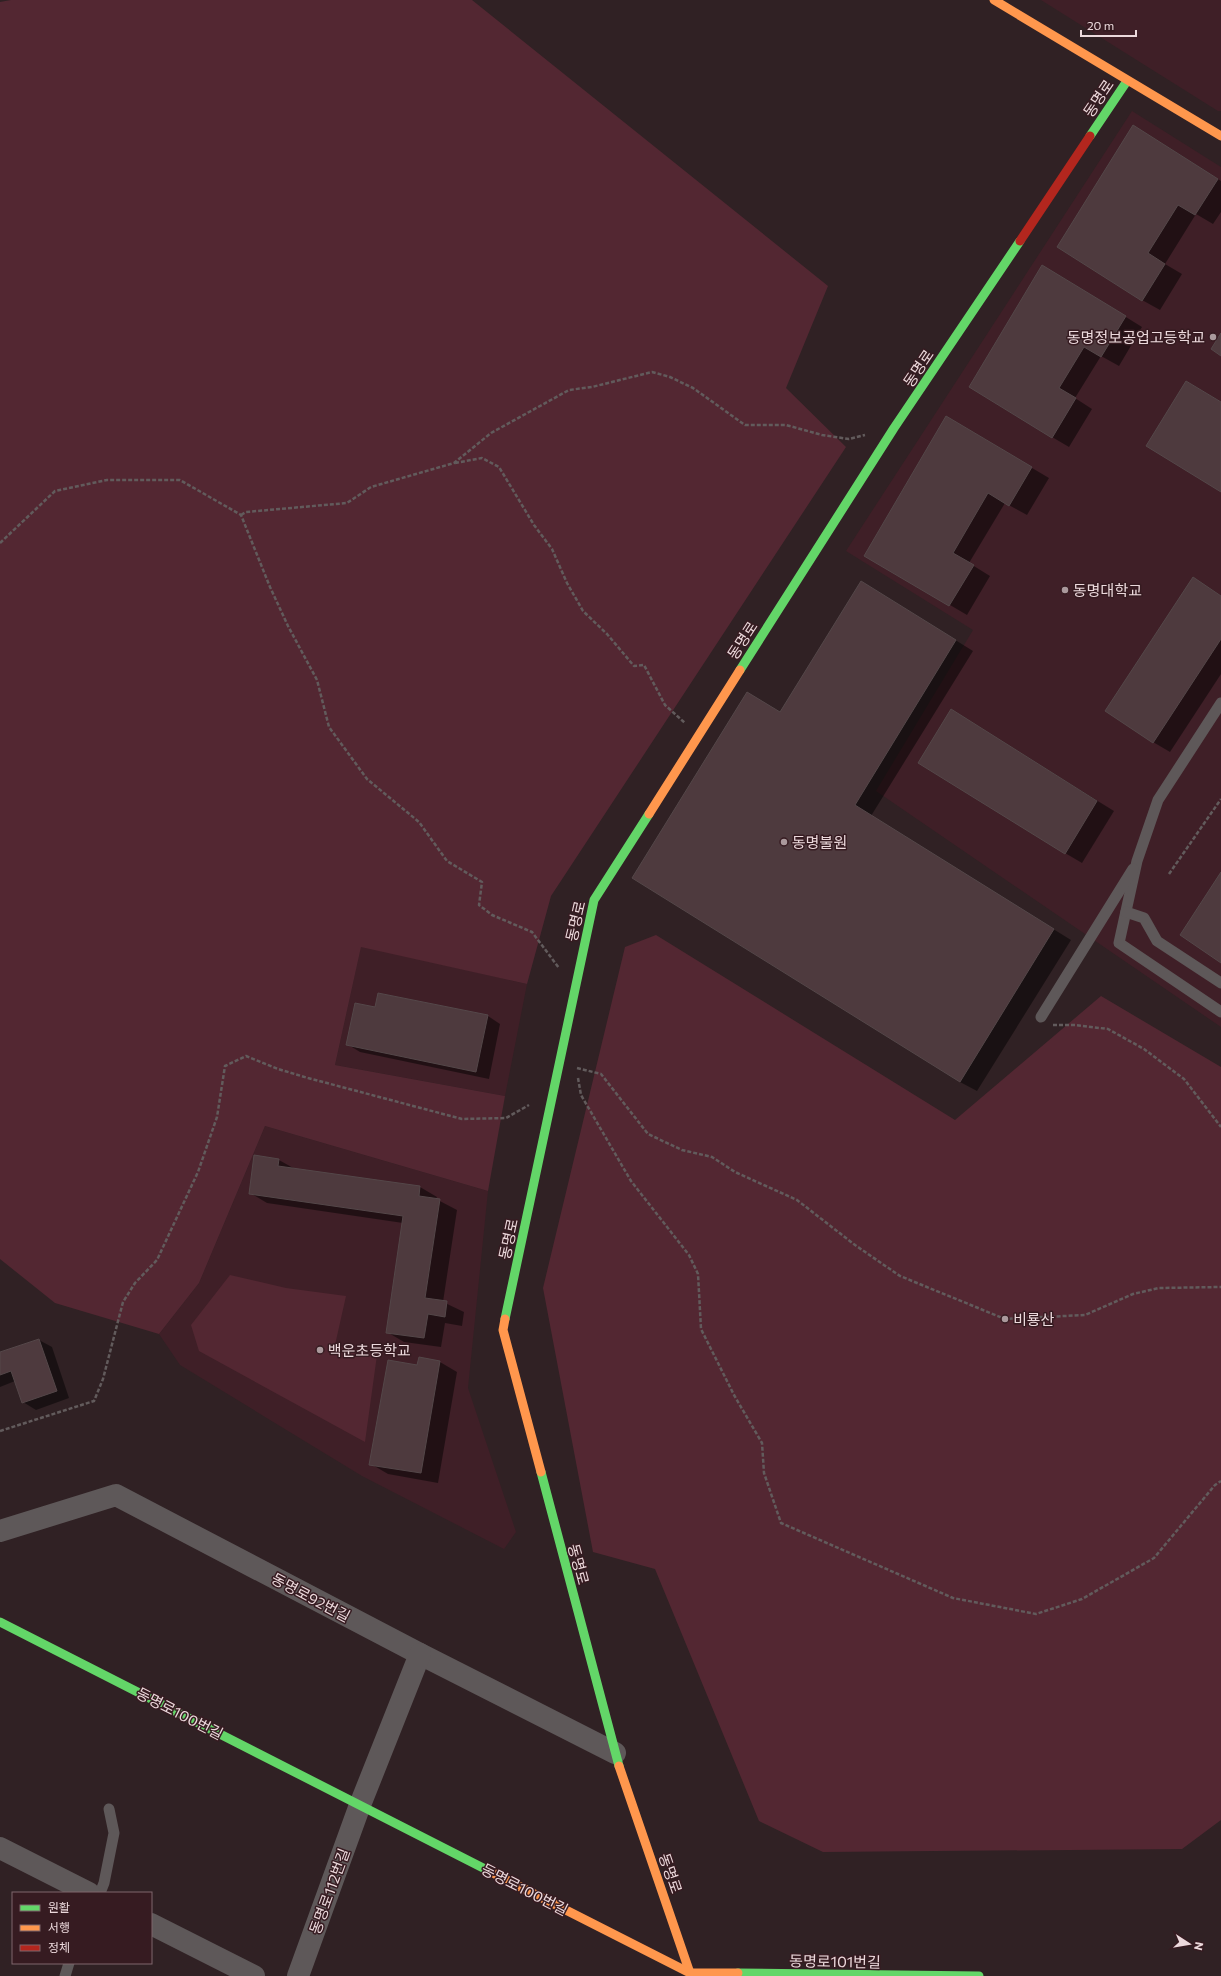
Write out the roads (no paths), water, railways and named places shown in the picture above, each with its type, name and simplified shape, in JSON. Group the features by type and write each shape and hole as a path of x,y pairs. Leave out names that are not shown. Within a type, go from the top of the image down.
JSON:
{"street":[{"path":"994,0 1127,81"},
{"name":"동명로","path":"690,1975 615,1753 503,1330 594,900 894,428 1127,81 1221,136"},
{"name":"동명로92번길","path":"0,1531 116,1495 420,1654 615,1753"},
{"name":"동명로100번길","path":"0,1622 690,1975"},
{"path":"360,1805 420,1654"},
{"name":"동명로112번길","path":"298,1976 360,1805"},
{"path":"0,1848 87,1892"},
{"path":"152,1925 254,1976"},
{"name":"동명로101번길","path":"690,1975 979,1976"}],"lane":[{"path":"1221,703 1158,800 1137,861 1119,943 1221,1012"},
{"path":"1041,1017 1137,861"},
{"path":"1126,912 1144,918 1157,941 1221,983"},
{"path":"100,1892 104,1883 114,1833 109,1809"},
{"path":"65,1976 69,1964"}],"place":[{"name":"동명정보공업고등학교","path":"1213,337"},
{"name":"동명대학교","path":"1065,590"},
{"name":"동명불원","path":"784,842"},
{"name":"비룡산","path":"1005,1319"},
{"name":"백운초등학교","path":"320,1350"}]}
